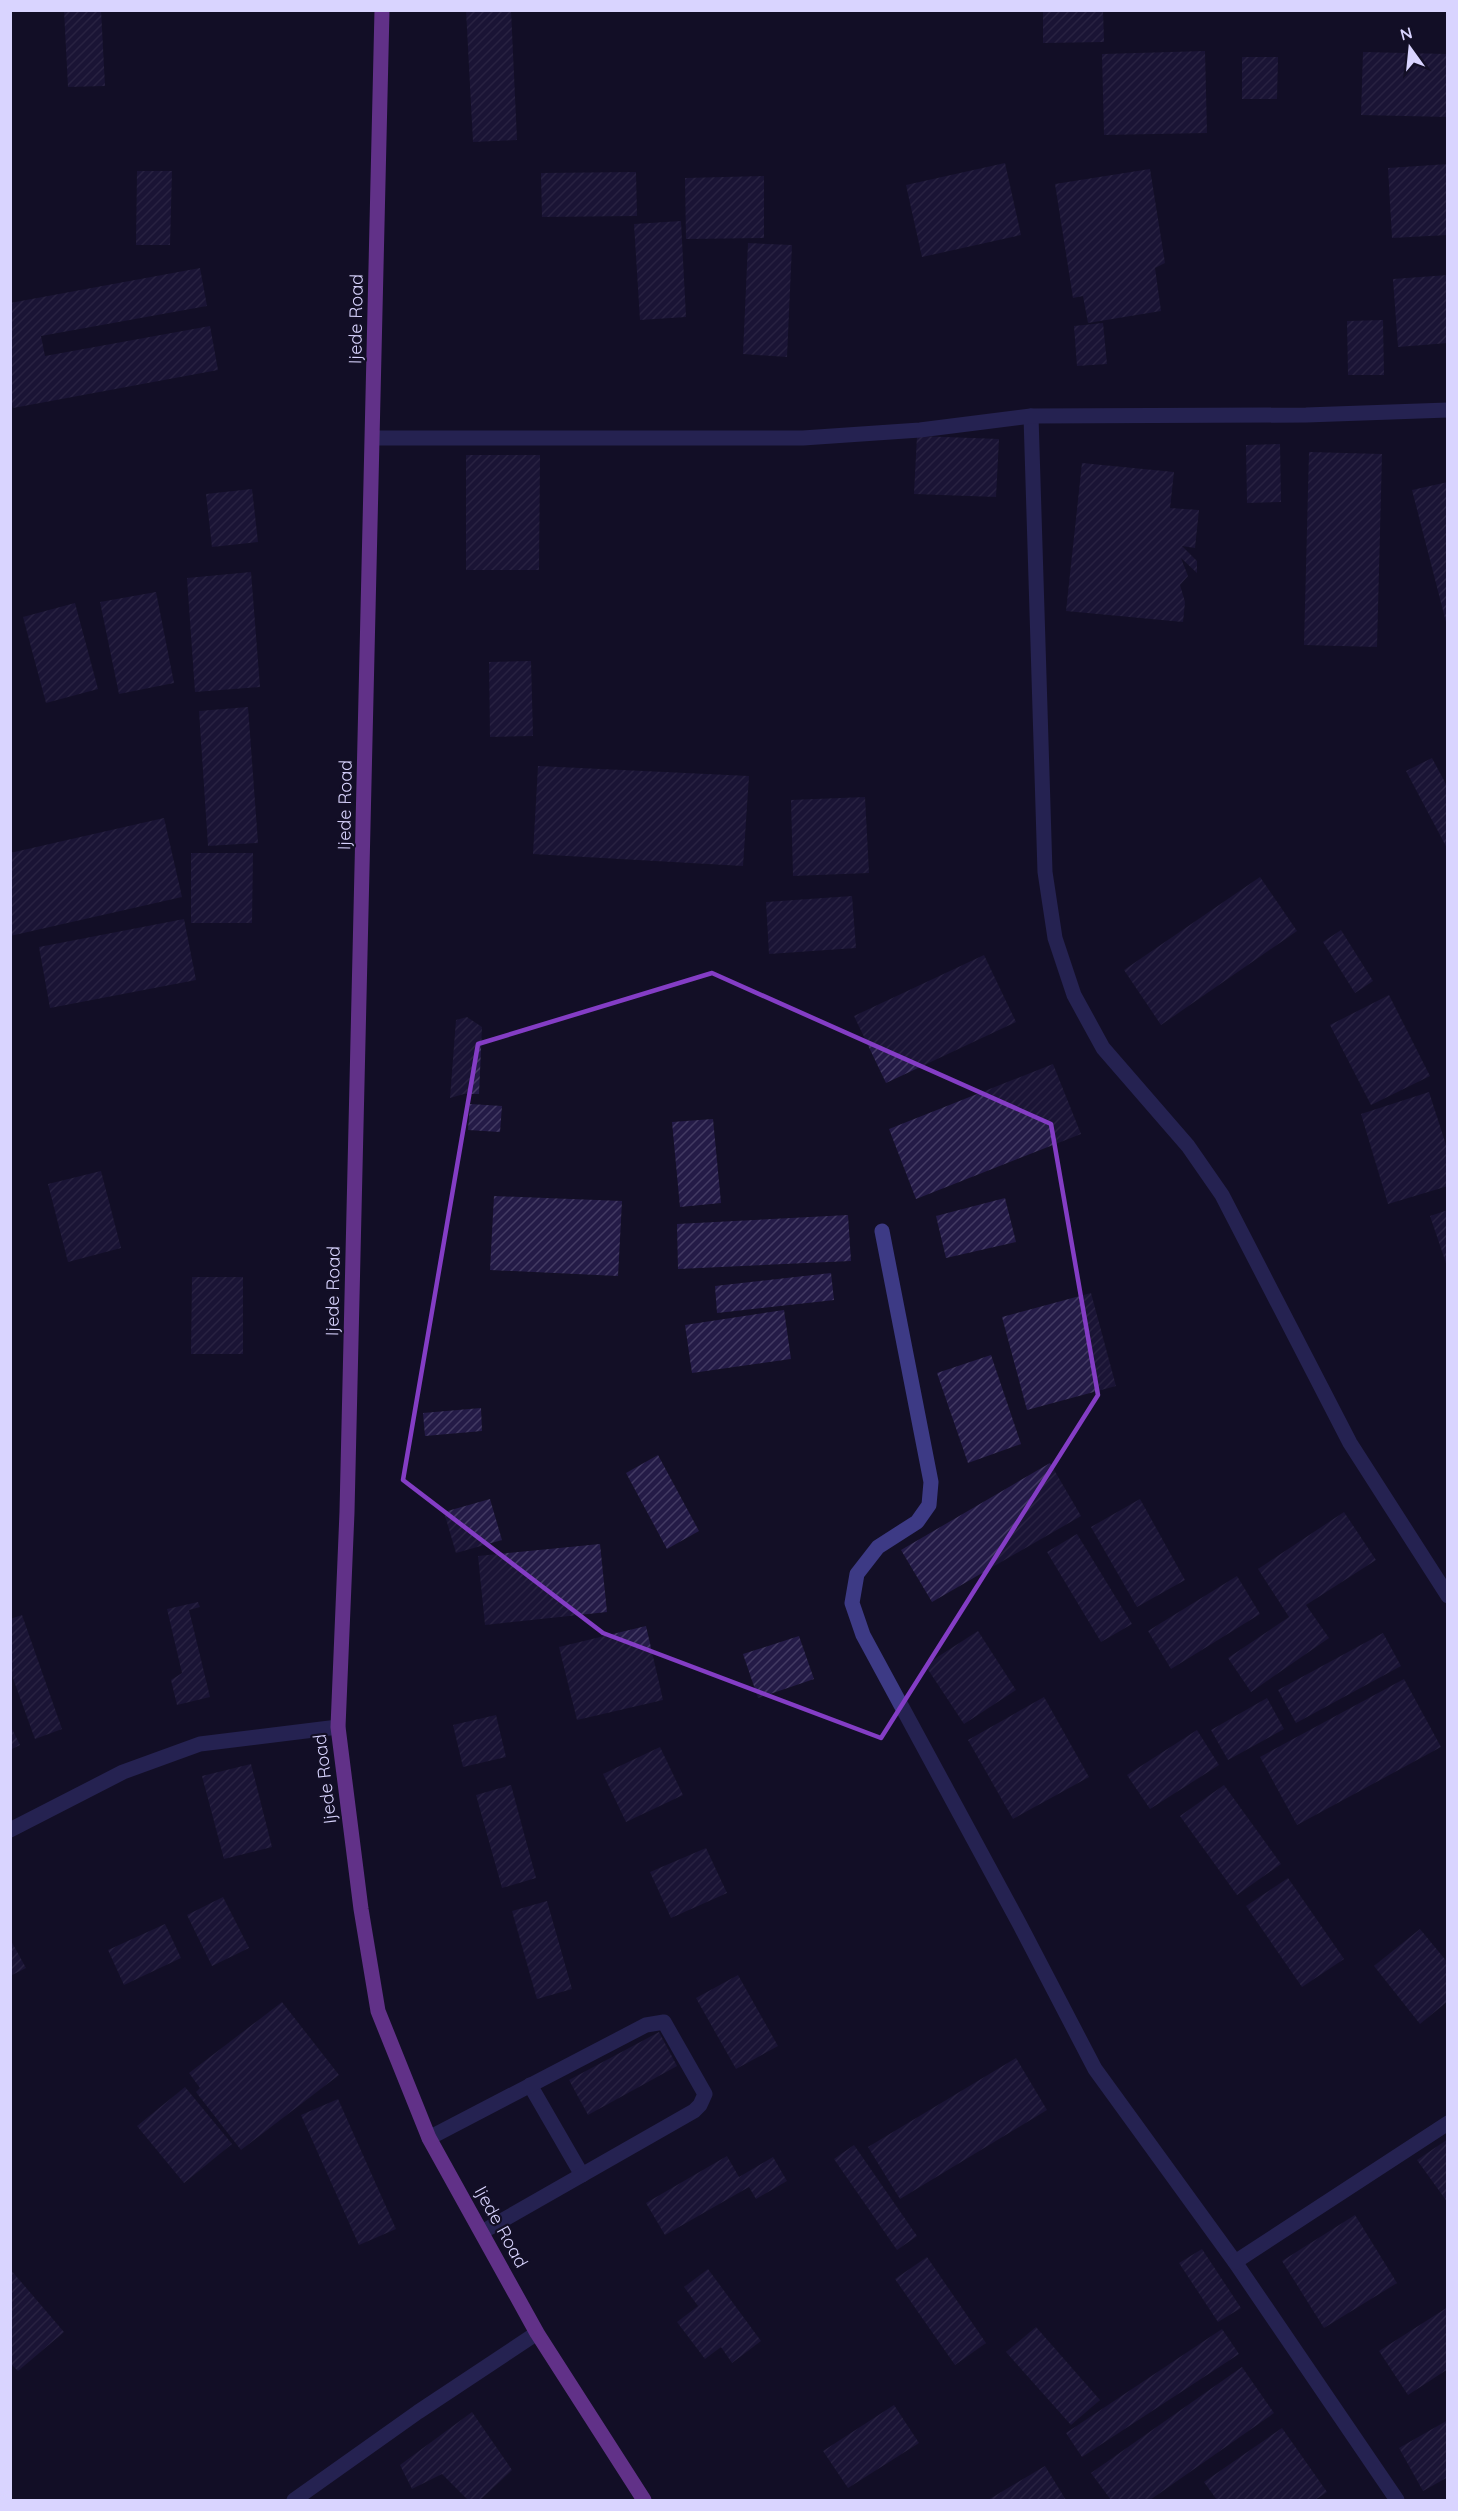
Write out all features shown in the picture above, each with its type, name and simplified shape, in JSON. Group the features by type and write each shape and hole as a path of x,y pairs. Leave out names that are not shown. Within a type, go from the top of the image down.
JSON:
{"main road":[{"name":"Ijede Road","path":"382,10 347,1512 338,1726 361,1910 378,2011 429,2138 537,2333 644,2500"}],"street":[{"path":"373,438 803,438 920,430 1031,416 1306,415 1448,410"},
{"path":"1031,416 1045,872 1055,938 1074,994 1103,1048 1188,1146 1221,1195 1350,1443 1448,1596"},
{"path":"882,1231 932,1482 929,1505 917,1522 878,1547 857,1574 852,1603 863,1635 1095,2069 1235,2262 1397,2500"},
{"path":"10,1830 123,1772 200,1744 338,1726"},
{"path":"429,2138 646,2025 664,2022 705,2094 700,2105 482,2232"},
{"path":"530,2085 582,2175"},
{"path":"1235,2262 1448,2123"},
{"path":"294,2500 418,2412 537,2333"}],"highlighted area":[{"path":"712,973 1051,1124 1098,1395 881,1738 603,1633 403,1480 478,1044"}],"building":[{"path":"64,10 101,10 105,86 68,87"},
{"path":"466,10 511,10 517,140 473,142"},
{"path":"1043,10 1103,10 1104,42 1043,43"},
{"path":"1205,51 1207,133 1104,135 1102,54"},
{"path":"1363,52 1448,54 1448,117 1361,115"},
{"path":"1242,57 1278,57 1277,99 1242,99"},
{"path":"1005,163 1021,235 922,257 906,185"},
{"path":"1448,164 1448,235 1392,238 1388,168"},
{"path":"1150,169 1165,263 1155,268 1161,311 1088,323 1083,296 1073,298 1055,184"},
{"path":"137,171 172,171 170,245 136,245"},
{"path":"636,172 637,216 542,217 541,173"},
{"path":"764,176 764,238 686,239 685,178"},
{"path":"681,221 686,317 640,320 634,224"},
{"path":"748,243 792,245 787,357 743,354"},
{"path":"200,268 207,306 41,336 45,356 210,326 218,370 13,408 10,397 10,303"},
{"path":"1448,275 1448,343 1398,347 1393,279"},
{"path":"1383,320 1384,375 1348,375 1347,321"},
{"path":"1103,323 1107,364 1077,366 1074,326"},
{"path":"917,436 999,439 996,497 914,494"},
{"path":"1280,444 1281,502 1247,503 1246,445"},
{"path":"1309,452 1382,454 1377,647 1304,645"},
{"path":"466,455 540,455 539,570 466,570"},
{"path":"1082,463 1174,472 1170,508 1199,510 1195,548 1182,546 1197,561 1197,573 1181,558 1188,576 1180,585 1185,602 1183,622 1066,611"},
{"path":"1448,482 1448,626 1447,626 1412,490"},
{"path":"252,489 258,542 212,547 206,494"},
{"path":"251,572 260,687 195,692 187,578"},
{"path":"156,592 174,683 119,694 100,602"},
{"path":"75,603 98,689 46,703 23,617"},
{"path":"531,661 533,736 490,737 489,662"},
{"path":"248,707 258,843 208,846 199,711"},
{"path":"1432,758 1448,788 1448,850 1406,771"},
{"path":"538,766 749,776 743,866 533,854"},
{"path":"865,797 869,873 793,876 791,800"},
{"path":"164,818 182,897 10,936 10,853"},
{"path":"191,853 253,853 252,923 191,923"},
{"path":"1260,877 1297,931 1161,1025 1124,970"},
{"path":"852,896 856,948 769,954 766,902"},
{"path":"184,919 196,980 50,1008 39,947"},
{"path":"1341,930 1373,981 1355,993 1323,942"},
{"path":"984,955 1016,1022 886,1083 854,1016"},
{"path":"1389,995 1430,1076 1371,1105 1330,1025"},
{"path":"467,1017 482,1027 479,1094 464,1094 450,1098 456,1020"},
{"path":"1053,1064 1081,1134 916,1199 889,1129"},
{"path":"1429,1092 1448,1151 1448,1186 1388,1204 1361,1114"},
{"path":"470,1104 502,1106 500,1132 468,1130"},
{"path":"713,1119 721,1203 680,1207 672,1122"},
{"path":"101,1171 121,1248 68,1262 48,1184"},
{"path":"494,1196 622,1201 618,1276 490,1270"},
{"path":"1005,1198 1016,1242 946,1258 936,1216"},
{"path":"1448,1210 1448,1266 1447,1266 1430,1216"},
{"path":"848,1215 851,1261 678,1269 677,1224"},
{"path":"831,1273 834,1300 717,1313 715,1286"},
{"path":"192,1277 243,1277 243,1354 191,1354"},
{"path":"1091,1293 1116,1386 1027,1410 1002,1317"},
{"path":"784,1310 791,1359 692,1373 685,1325"},
{"path":"991,1355 1021,1444 968,1463 937,1373"},
{"path":"481,1408 482,1431 425,1436 423,1413"},
{"path":"658,1455 699,1531 667,1549 626,1473"},
{"path":"1050,1463 1081,1516 932,1602 901,1550"},
{"path":"490,1499 502,1540 456,1553 444,1512"},
{"path":"1140,1499 1185,1580 1137,1607 1091,1527"},
{"path":"1344,1512 1376,1560 1306,1605 1329,1638 1251,1692 1228,1658 1289,1617 1258,1569"},
{"path":"1077,1534 1132,1624 1101,1642 1047,1552"},
{"path":"600,1544 607,1612 485,1625 478,1556"},
{"path":"1237,1576 1260,1614 1171,1669 1148,1631"},
{"path":"198,1602 200,1607 189,1610 210,1697 177,1705 171,1680 182,1673 167,1609"},
{"path":"22,1615 62,1729 35,1739 10,1670 10,1619"},
{"path":"646,1626 663,1700 577,1720 559,1647"},
{"path":"978,1631 1016,1690 964,1724 925,1665"},
{"path":"1383,1633 1401,1666 1296,1723 1278,1690"},
{"path":"799,1636 814,1679 758,1698 743,1654"},
{"path":"1404,1679 1441,1747 1297,1825 1260,1757"},
{"path":"1044,1697 1089,1777 1013,1819 968,1740"},
{"path":"1267,1698 1284,1729 1228,1760 1211,1730"},
{"path":"496,1715 506,1757 463,1767 453,1725"},
{"path":"10,1725 20,1745 10,1750"},
{"path":"1197,1730 1219,1765 1150,1809 1127,1775"},
{"path":"660,1747 683,1795 626,1822 603,1774"},
{"path":"251,1764 272,1847 224,1859 202,1776"},
{"path":"511,1785 536,1878 502,1888 476,1795"},
{"path":"1224,1785 1281,1864 1237,1895 1180,1816"},
{"path":"706,1848 727,1893 671,1918 650,1872"},
{"path":"1288,1878 1344,1959 1302,1987 1246,1906"},
{"path":"223,1897 249,1948 212,1966 187,1915"},
{"path":"547,1901 572,1989 537,1999 512,1911"},
{"path":"165,1924 181,1958 124,1985 108,1950"},
{"path":"1420,1929 1448,1963 1448,2001 1420,2024 1374,1966"},
{"path":"10,1939 26,1968 10,1976"},
{"path":"738,1975 778,2046 736,2069 696,1998"},
{"path":"282,2002 339,2075 241,2150 196,2092 200,2088 189,2073"},
{"path":"659,2032 677,2066 588,2115 569,2080"},
{"path":"1016,2058 1047,2110 900,2199 868,2147"},
{"path":"185,2087 232,2144 184,2183 137,2126"},
{"path":"338,2099 396,2229 359,2245 301,2115"},
{"path":"1448,2139 1448,2203 1417,2160"},
{"path":"854,2145 917,2236 897,2250 834,2159"},
{"path":"727,2156 739,2177 773,2157 787,2181 756,2199 749,2187 665,2235 646,2203"},
{"path":"1355,2215 1397,2283 1324,2328 1282,2261"},
{"path":"1202,2249 1241,2308 1218,2322 1179,2263"},
{"path":"927,2257 986,2343 955,2365 895,2279"},
{"path":"10,2269 64,2332 18,2371 10,2363"},
{"path":"708,2269 761,2341 732,2363 721,2347 705,2359 677,2322 698,2306 684,2287"},
{"path":"1448,2307 1448,2369 1408,2395 1379,2351"},
{"path":"1036,2327 1100,2400 1071,2425 1006,2352"},
{"path":"1222,2329 1239,2354 1082,2457 1066,2433"},
{"path":"1242,2367 1274,2413 1150,2500 1111,2500 1091,2473"},
{"path":"894,2405 919,2443 848,2488 823,2451"},
{"path":"472,2412 512,2470 480,2500 468,2500 442,2474 412,2489 400,2465"},
{"path":"1448,2420 1448,2477 1423,2491 1399,2448"},
{"path":"1282,2428 1327,2492 1315,2500 1217,2500 1204,2482"},
{"path":"1045,2466 1066,2500 988,2500"}]}
